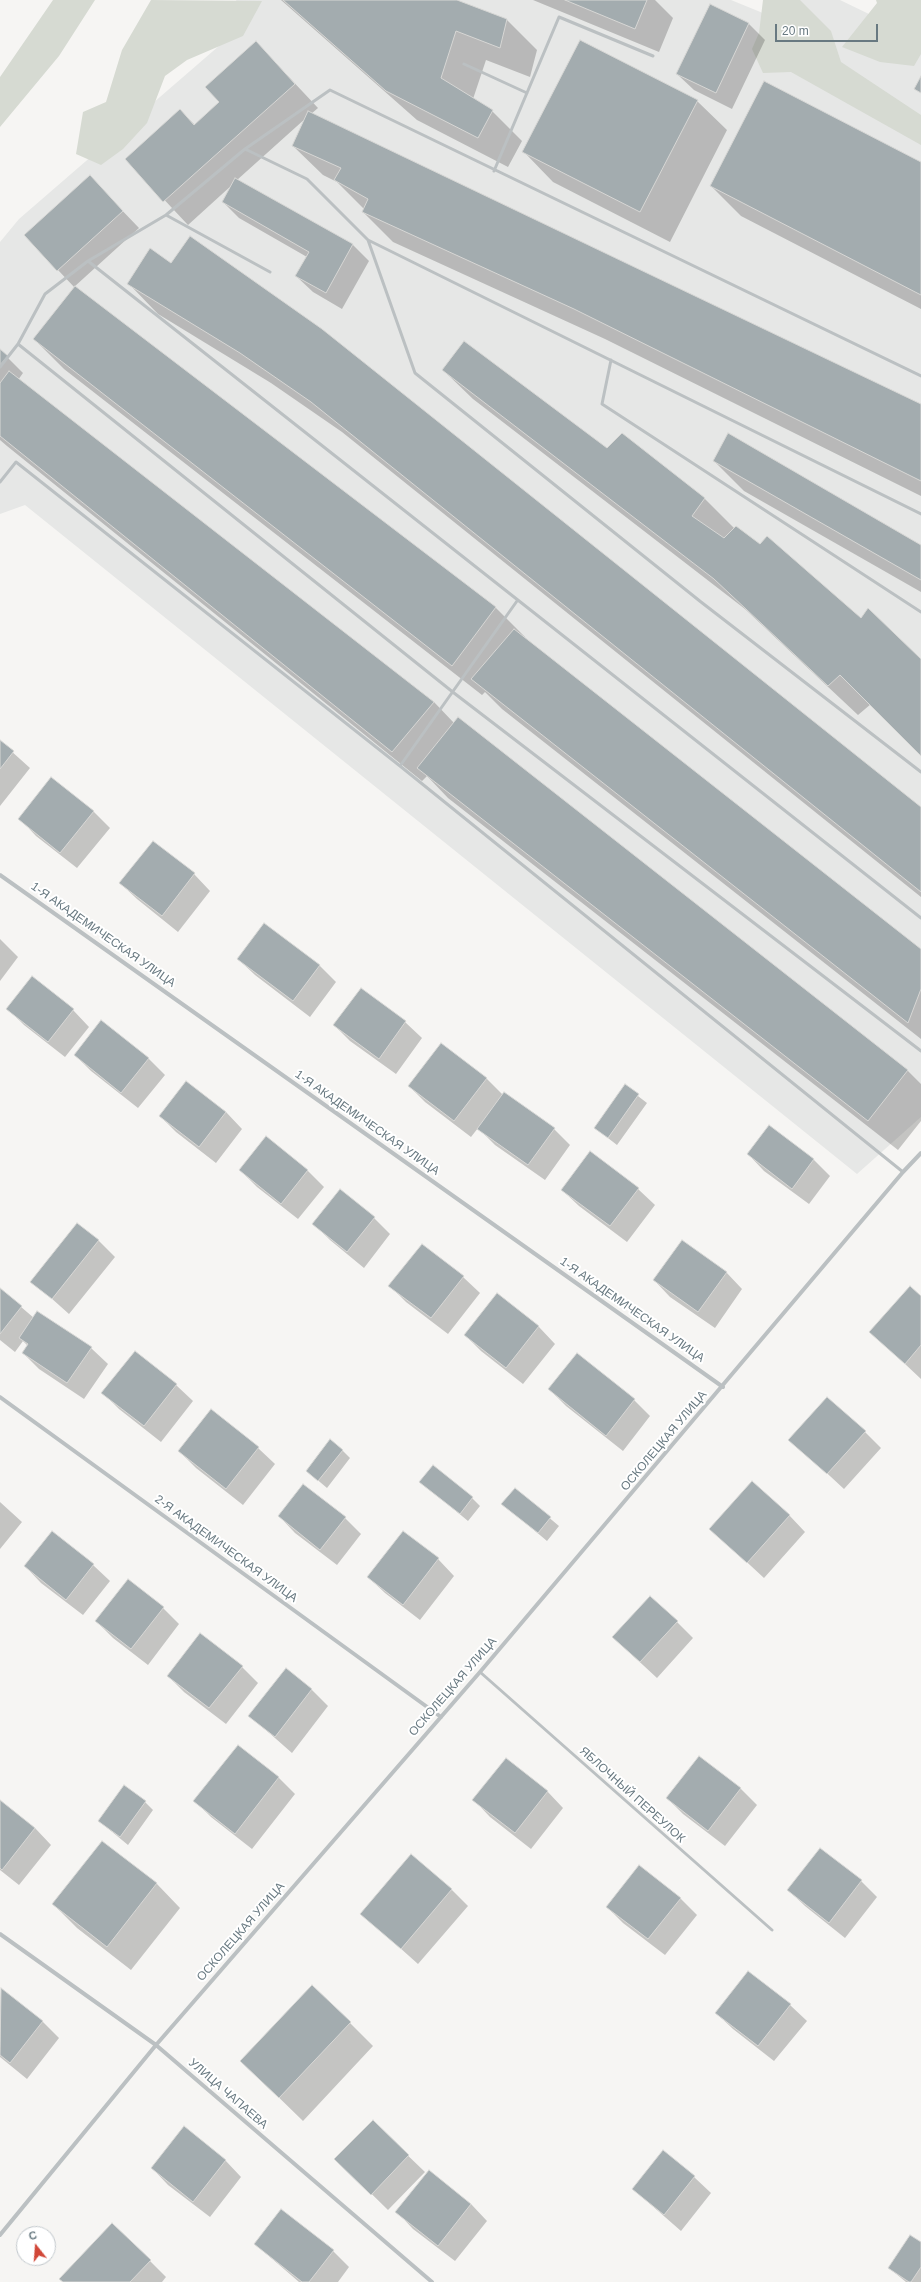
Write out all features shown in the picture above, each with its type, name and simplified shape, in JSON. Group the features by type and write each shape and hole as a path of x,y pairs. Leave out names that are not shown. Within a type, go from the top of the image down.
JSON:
{"street":[{"name":"1-Я АКАДЕМИЧЕСКАЯ УЛИЦА","path":"0,875 723,1387"},
{"name":"ОСКОЛЕЦКАЯ УЛИЦА","path":"0,2235 156,2045 480,1672 921,1152"},
{"name":"2-Я АКАДЕМИЧЕСКАЯ УЛИЦА","path":"0,1397 441,1717"},
{"name":"УЛИЦА ЧАПАЕВА","path":"0,1934 156,2045 432,2282"}],"lane":[{"path":"494,171 559,17 653,56"},
{"path":"464,64 527,93"},
{"path":"0,367 18,344 45,294 88,261 166,215 246,149 330,90 494,171 921,376"},
{"path":"246,149 307,179 368,240 921,514"},
{"path":"166,215 270,272"},
{"path":"368,240 415,372 707,607 921,772"},
{"path":"88,261 517,601 921,918"},
{"path":"18,344 454,693 921,1051"},
{"path":"610,360 602,404 921,612"},
{"path":"0,482 16,462 400,766 903,1172"},
{"path":"400,766 454,693 517,601"},
{"name":"ЯБЛОЧНЫЙ ПЕРЕУЛОК","path":"480,1672 772,1930"}],"shaded area":[{"path":"53,0 95,0 59,56 0,127 0,77"},
{"path":"151,0 262,1 243,36 187,60 165,76 147,123 123,149 101,165 76,154 83,112 106,102 122,50"},
{"path":"236,0 731,0 780,20 791,0 840,0 902,30 921,0 921,1117 857,1174 25,505 0,514 0,242 19,219 242,26"},
{"path":"763,0 800,0 831,31 841,62 921,115 921,145 791,72 763,73 752,49 759,33"},
{"path":"876,0 921,0 921,54 914,66 880,62 842,47 877,3"}],"building":[{"path":"283,0 457,0 507,19 500,48 456,31 441,78 493,110 478,138 386,91"},
{"path":"565,0 647,0 635,29"},
{"path":"710,4 749,23 716,93 676,74"},
{"path":"580,40 698,100 640,212 522,152"},
{"path":"256,41 295,84 163,202 125,159 180,109 194,125 219,102 205,87"},
{"path":"921,76 921,93 914,89"},
{"path":"764,81 921,162 921,295 710,186"},
{"path":"308,111 921,404 921,481 574,309 362,212 368,199 334,180 341,168 292,146"},
{"path":"90,175 123,211 57,271 24,235"},
{"path":"235,178 353,244 326,293 295,276 309,252 222,202"},
{"path":"190,236 322,329 921,807 921,892 311,402 240,353 127,284 150,248 171,263"},
{"path":"75,286 496,607 452,666 33,339"},
{"path":"464,341 607,448 622,433 705,498 692,516 724,538 736,526 760,544 767,536 861,618 868,608 921,659 921,756 840,675 828,686 714,579 442,370"},
{"path":"0,349 8,356 0,365"},
{"path":"9,371 434,702 392,752 0,436 0,383"},
{"path":"728,433 921,545 921,580 713,461"},
{"path":"514,629 921,949 921,989 908,1023 471,679"},
{"path":"458,717 908,1070 868,1121 417,768"},
{"path":"0,740 14,751 0,769"},
{"path":"51,777 94,811 60,853 18,819"},
{"path":"153,841 195,873 162,916 119,883"},
{"path":"264,923 320,965 293,1001 237,959"},
{"path":"32,976 74,1009 48,1042 6,1009"},
{"path":"361,988 406,1021 379,1059 333,1025"},
{"path":"101,1020 149,1058 121,1093 74,1055"},
{"path":"441,1043 487,1078 454,1121 408,1086"},
{"path":"186,1081 226,1112 199,1147 159,1116"},
{"path":"625,1084 639,1094 608,1138 594,1128"},
{"path":"504,1092 555,1128 528,1165 477,1129"},
{"path":"769,1125 814,1159 792,1189 747,1154"},
{"path":"266,1136 308,1170 281,1204 239,1170"},
{"path":"590,1151 639,1188 610,1226 561,1190"},
{"path":"340,1189 375,1217 347,1252 312,1224"},
{"path":"77,1223 99,1240 52,1299 30,1282"},
{"path":"682,1240 727,1272 698,1312 653,1280"},
{"path":"422,1244 464,1276 431,1318 388,1286"},
{"path":"910,1286 921,1296 921,1345 905,1364 869,1332"},
{"path":"0,1288 22,1306 0,1334"},
{"path":"497,1293 539,1326 506,1368 464,1335"},
{"path":"37,1311 92,1347 67,1383 22,1353 28,1344 19,1338"},
{"path":"135,1351 177,1384 144,1426 101,1393"},
{"path":"577,1353 635,1399 606,1436 548,1389"},
{"path":"827,1397 866,1431 827,1474 788,1440"},
{"path":"211,1409 259,1447 226,1489 178,1451"},
{"path":"330,1439 343,1450 318,1481 306,1471"},
{"path":"433,1465 473,1497 460,1514 419,1482"},
{"path":"752,1481 790,1515 747,1563 709,1529"},
{"path":"303,1484 346,1517 320,1550 278,1516"},
{"path":"515,1488 551,1517 538,1533 501,1504"},
{"path":"52,1531 94,1564 66,1600 24,1566"},
{"path":"403,1531 439,1558 403,1605 367,1577"},
{"path":"128,1579 164,1607 131,1649 95,1621"},
{"path":"650,1596 678,1621 640,1662 612,1637"},
{"path":"200,1633 243,1666 209,1708 167,1676"},
{"path":"286,1668 312,1689 275,1737 248,1716"},
{"path":"238,1745 279,1777 235,1834 193,1801"},
{"path":"699,1756 741,1788 708,1831 666,1798"},
{"path":"506,1758 548,1791 515,1833 472,1800"},
{"path":"124,1785 146,1801 120,1837 98,1821"},
{"path":"0,1800 35,1828 2,1870 0,1868"},
{"path":"102,1841 157,1883 107,1947 52,1904"},
{"path":"820,1848 862,1880 829,1923 787,1890"},
{"path":"411,1854 452,1889 401,1949 360,1914"},
{"path":"639,1865 681,1898 648,1939 606,1907"},
{"path":"748,1971 791,2004 758,2046 715,2013"},
{"path":"312,1985 351,2022 279,2098 240,2061"},
{"path":"1,1988 43,2021 10,2063 0,2055"},
{"path":"373,2120 409,2155 371,2195 334,2159"},
{"path":"184,2126 226,2160 193,2202 151,2168"},
{"path":"663,2150 695,2176 664,2215 632,2189"},
{"path":"429,2170 471,2204 438,2246 395,2212"},
{"path":"281,2209 334,2250 309,2282 302,2282 254,2244"},
{"path":"112,2223 151,2260 130,2282 63,2282 59,2279"},
{"path":"910,2235 921,2242 921,2267 911,2282 909,2282 888,2268"}]}
